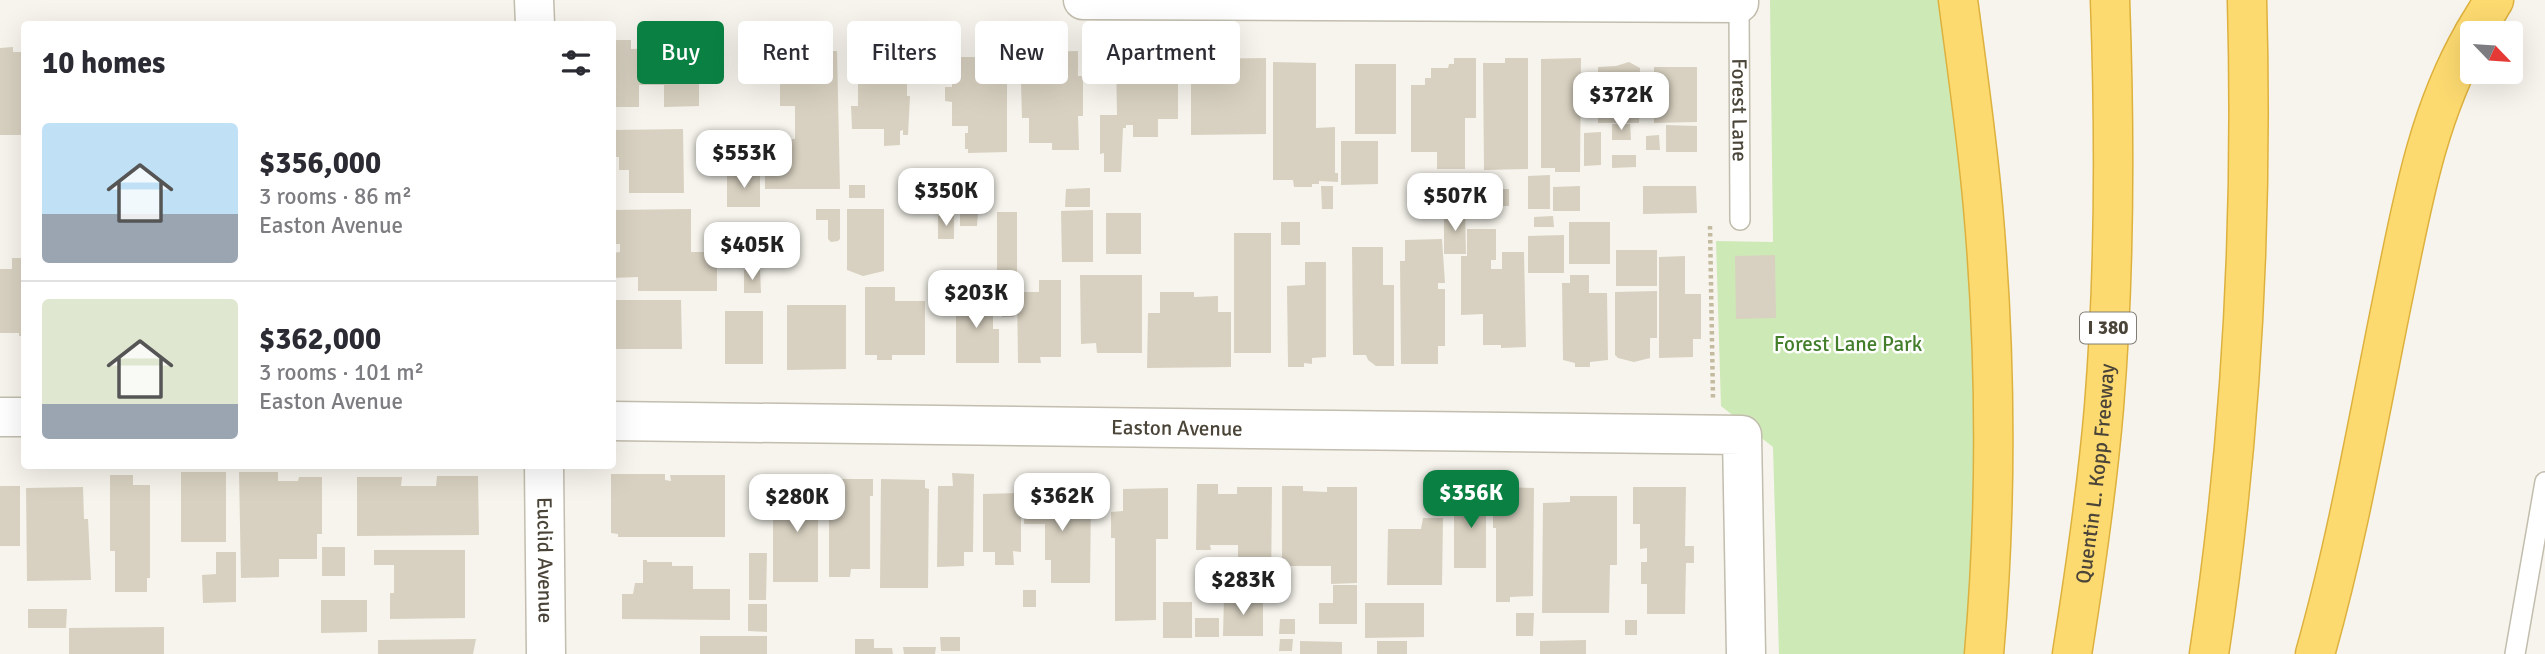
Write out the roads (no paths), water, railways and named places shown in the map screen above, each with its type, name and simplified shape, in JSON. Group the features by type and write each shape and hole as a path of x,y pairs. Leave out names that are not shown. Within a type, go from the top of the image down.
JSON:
{"highway":[{"path":"1958,0 1983,206 1991,331 1994,453 1990,590 1984,654"},
{"name":"Quentin L. Kopp Freeway","path":"2072,654 2085,569 2105,395 2113,254 2110,0"},
{"path":"2209,654 2220,586 2236,422 2247,261 2250,100 2247,0"},
{"path":"2481,21 2494,0"},
{"path":"2315,654 2346,534 2414,192 2432,124 2460,58"}],"street":[{"path":"534,0 535,21"},
{"path":"1083,0 1739,1"},
{"path":"0,417 21,417"},
{"name":"Easton Avenue","path":"616,421 1728,435 1746,654"},
{"name":"Euclid Avenue","path":"544,469 546,654"}],"lane":[{"name":"Forest Lane","path":"1739,1 1740,220"},
{"path":"2515,654 2545,482"}],"park label":[{"name":"Forest Lane Park","path":"1848,344"}]}
